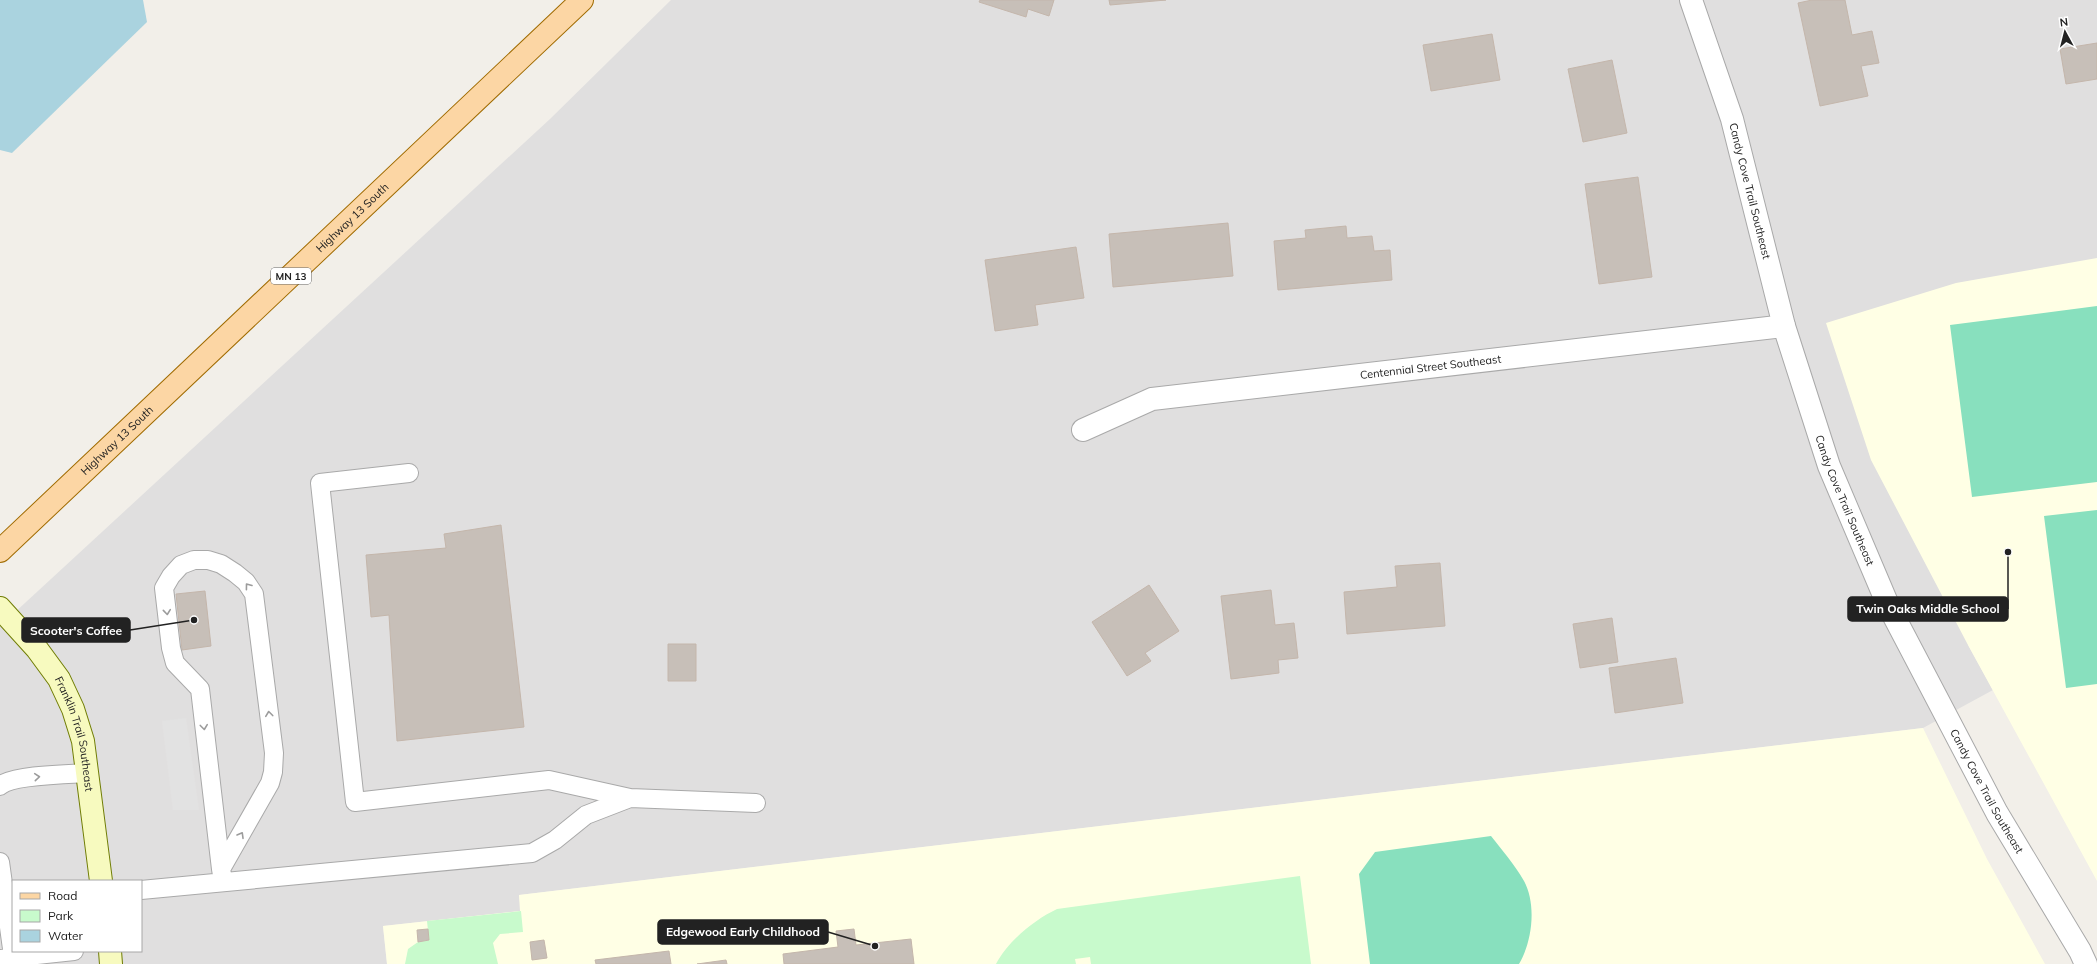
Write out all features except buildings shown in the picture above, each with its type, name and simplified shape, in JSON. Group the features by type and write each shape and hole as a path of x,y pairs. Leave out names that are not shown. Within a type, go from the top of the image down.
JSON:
{"main road":[{"name":"Highway 13 South","path":"0,551 582,0"}],"street":[{"name":"Candy Cove Trail Southeast","path":"1691,0 1732,119 1784,326 1829,466 1888,605 1997,813 2080,951 2086,964"},
{"name":"Centennial Street Southeast","path":"1083,430 1152,399 1784,326"},
{"name":"Franklin Trail Southeast","path":"0,608 37,649 59,679 73,709 83,741 101,880"},
{"path":"110,952 111,964"}],"lane":[{"path":"409,473 320,483 355,802 549,780 630,798 756,803"},
{"path":"194,560 208,560 221,564 246,582 254,594 274,753 274,772 270,783 222,875 200,689 176,663 171,648 164,588 171,576 181,565 194,560"},
{"path":"0,786 4,783 18,779 87,772"},
{"path":"142,890 222,875 532,853 555,840 586,815 630,798"},
{"path":"0,862 6,957 63,952"}],"shaded area":[{"path":"671,0 2097,0 2097,259 1968,645 1993,690 1923,728 519,895 521,911 383,926 387,964 0,964 0,626 550,119"},
{"path":"2097,258 2097,881 1968,645 1871,460 1826,323 1956,283"},
{"path":"186,718 199,810 173,810 162,721"},
{"path":"1923,728 1987,859 2045,964 387,964 383,926 520,911 519,895"}],"green space":[{"path":"2097,306 2097,482 1972,497 1950,325"},
{"path":"2097,510 2097,684 2066,688 2044,516"},
{"path":"1491,836 1524,881 1531,901 1532,912 1530,934 1519,964 1370,964 1359,874 1375,852"},
{"path":"1300,876 1311,964 1091,964 1090,957 1075,959 1076,964 996,964 1007,947 1022,932 1039,919 1057,909"},
{"path":"521,911 523,932 500,934 493,943 498,964 405,964 408,949 418,942 429,940 427,921"}],"water":[{"path":"0,0 143,0 147,22 12,153 0,150"}],"place":[{"name":"Twin Oaks Middle School","path":"2008,552"},
{"name":"Scooter's Coffee","path":"194,620"},
{"name":"Edgewood Early Childhood","path":"875,946"}]}
